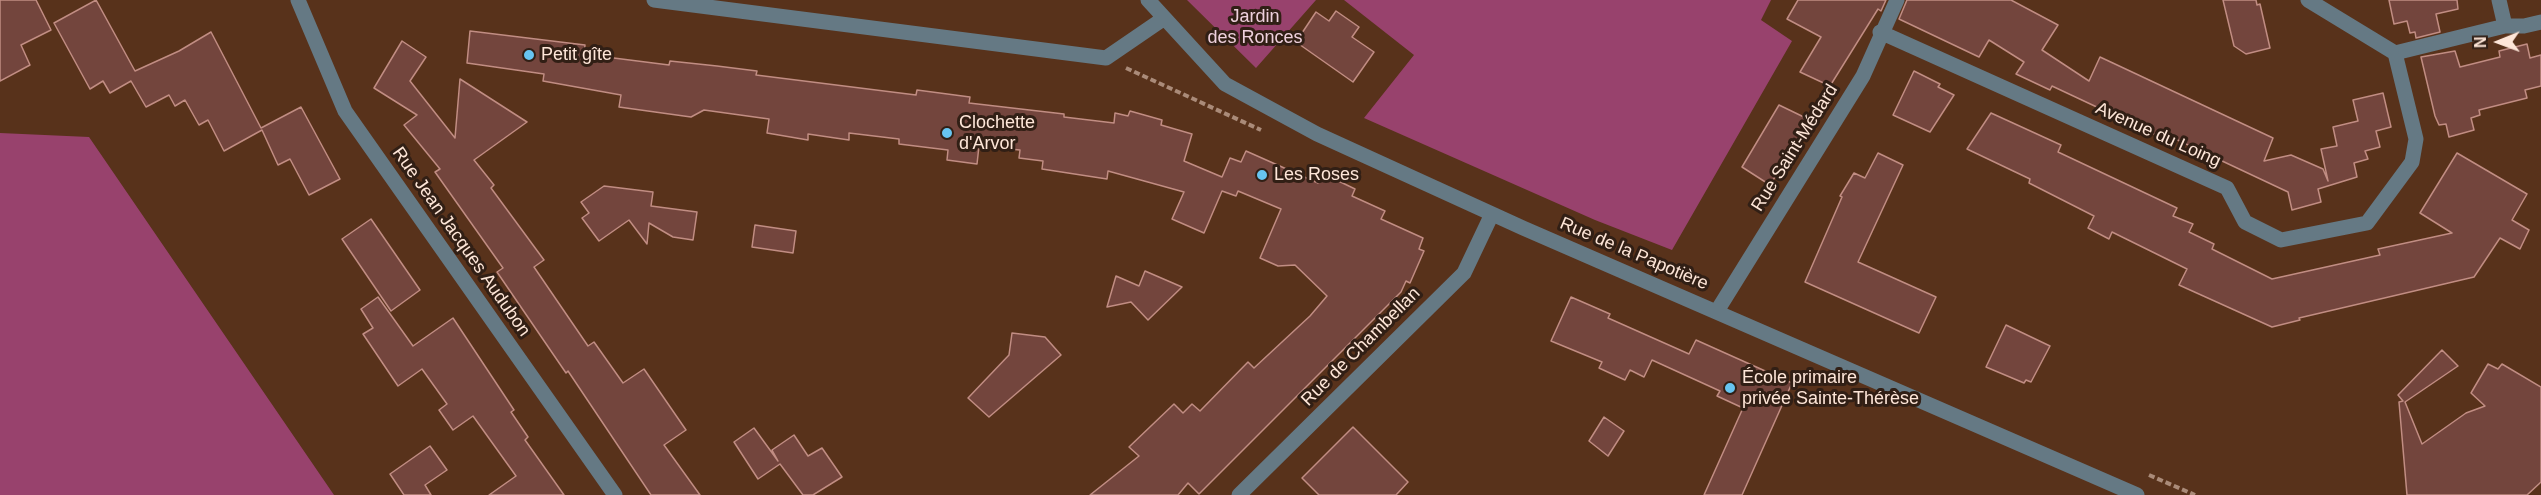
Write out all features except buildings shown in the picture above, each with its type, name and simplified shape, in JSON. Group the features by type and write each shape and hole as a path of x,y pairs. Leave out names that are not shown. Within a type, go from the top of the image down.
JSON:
{"street":[{"name":"Rue Jean Jacques Audubon","path":"298,0 345,111 615,495"},
{"path":"654,0 1106,58 1163,19"},
{"name":"Rue de la Papotière","path":"1148,0 1163,19 1226,84 1317,134 1492,214 2137,495"},
{"name":"Rue Saint-Médard","path":"1717,311 1863,76 1880,32 1896,0"},
{"path":"2308,0 2396,53 2505,26 2524,26 2541,22"},
{"path":"2499,0 2505,26"},
{"name":"Avenue du Loing","path":"1880,32 2227,188 2245,222 2281,240 2367,223 2412,162 2416,139 2396,53"},
{"name":"Rue de Chambellan","path":"1239,495 1464,273 1492,214"}],"green space":[{"name":"Jardin des Ronces","path":"1187,0 1316,0 1256,68"},
{"path":"1344,0 1771,0 1761,20 1792,41 1672,250 1595,220 1364,118 1414,55"},
{"path":"0,133 89,137 334,495 0,495"}],"place":[{"name":"Petit gîte","path":"529,55"},
{"name":"Clochette d'Arvor","path":"947,133"},
{"name":"Les Roses","path":"1262,175"},
{"name":"École primaire privée Sainte-Thérèse","path":"1730,388"}]}
